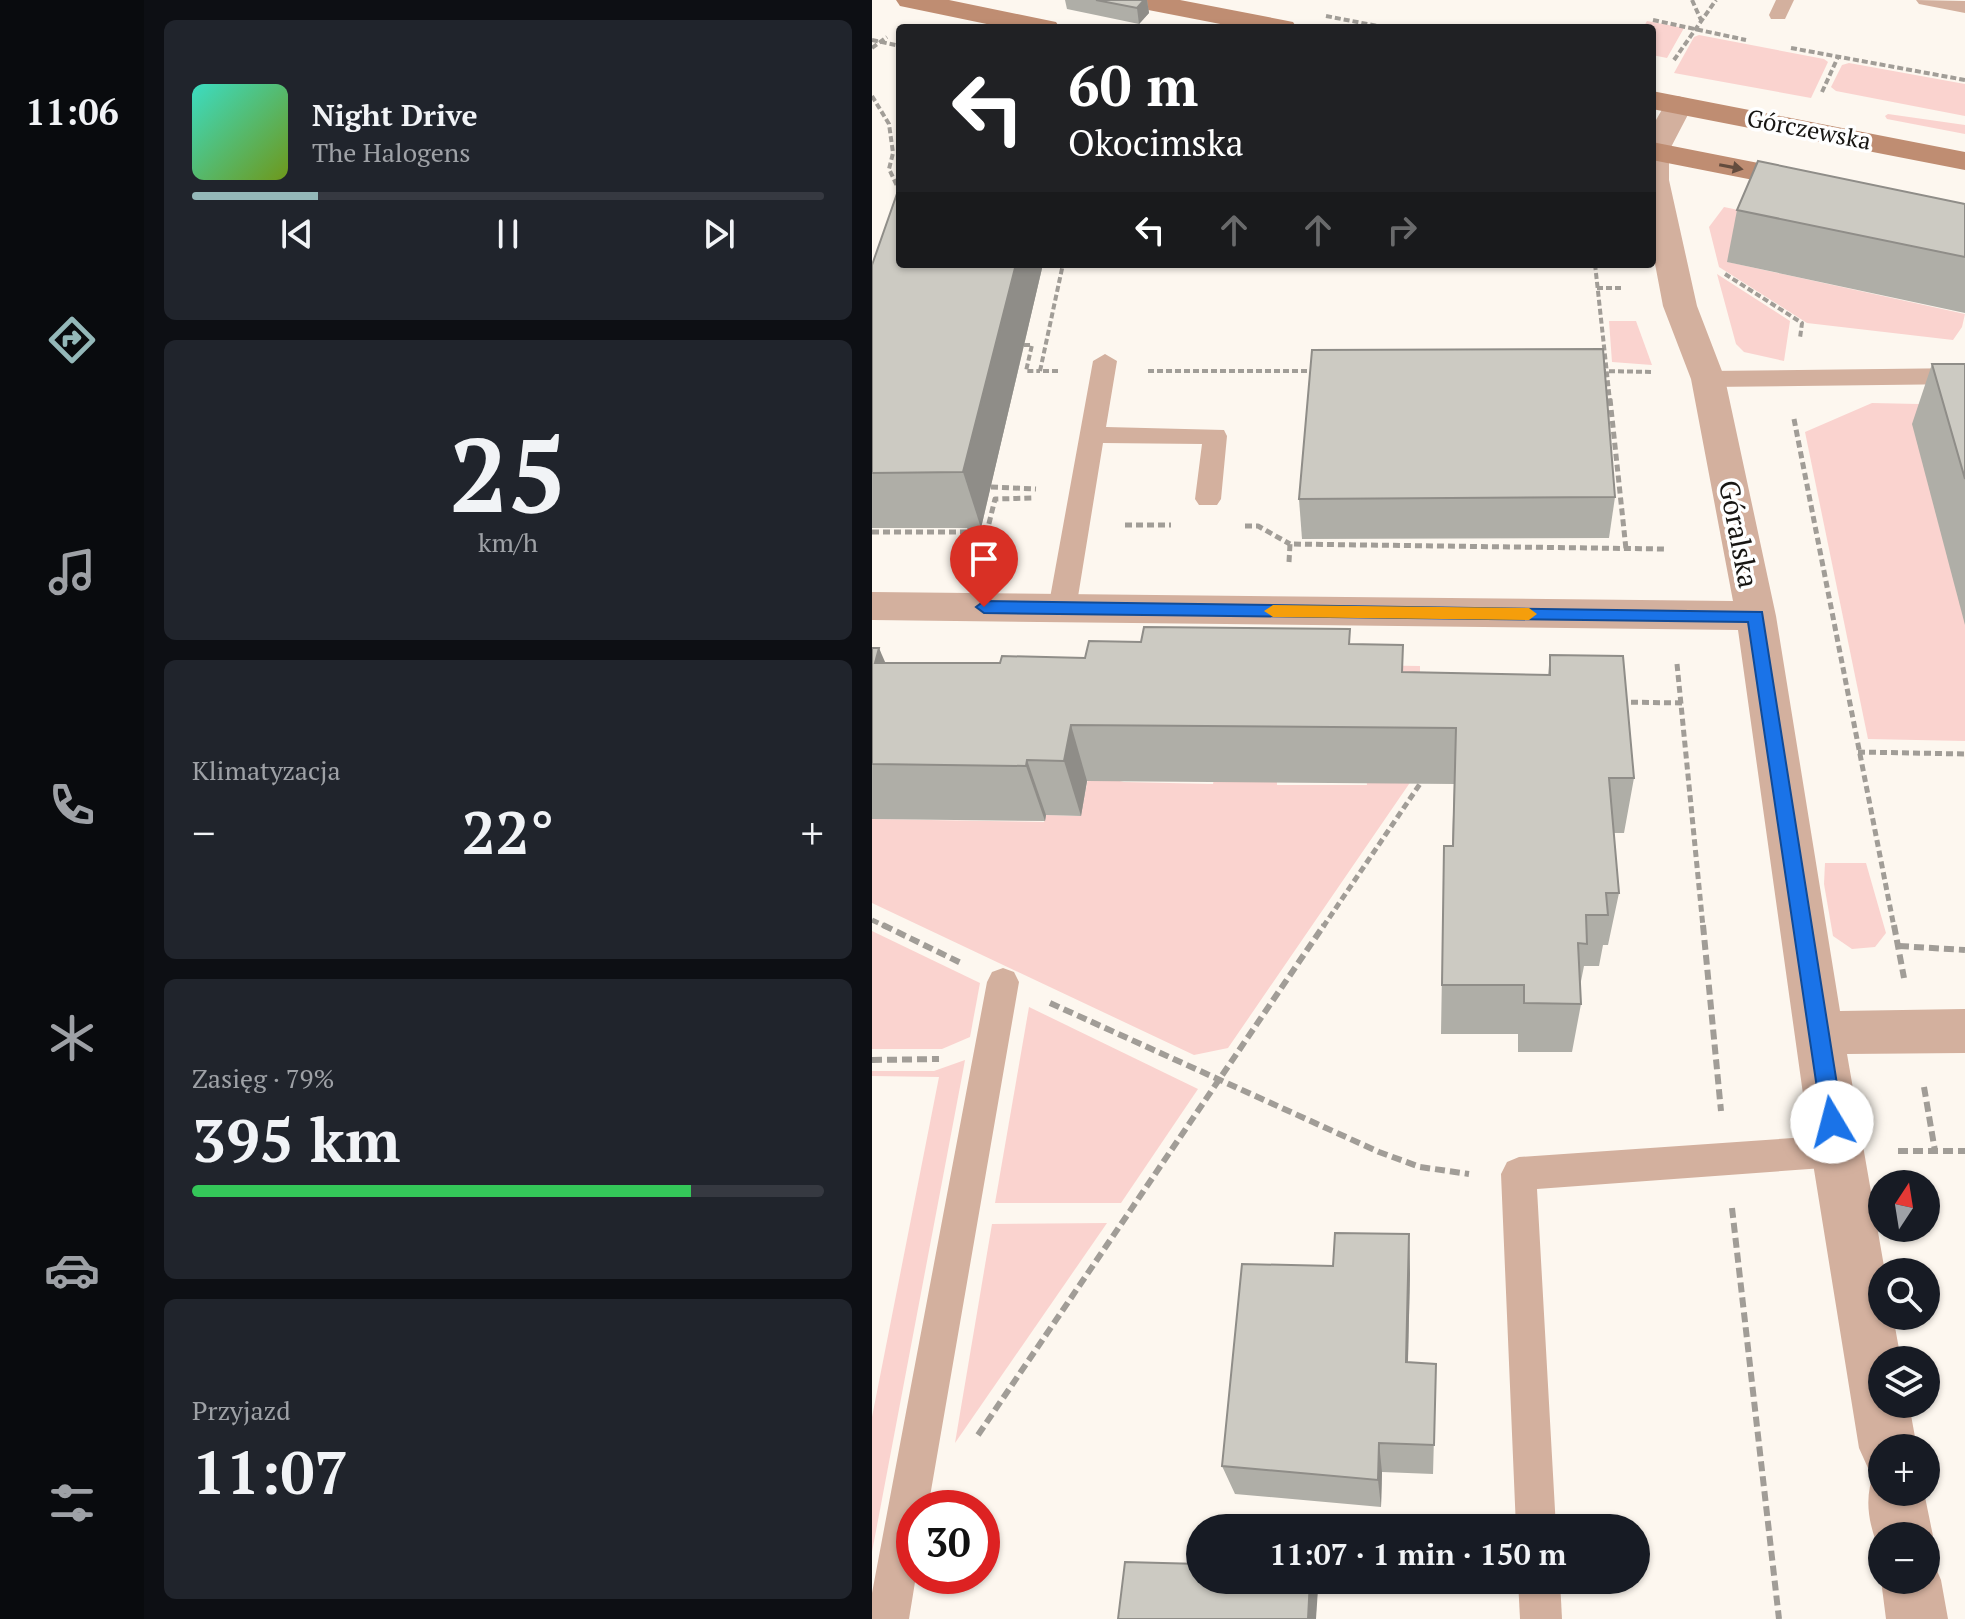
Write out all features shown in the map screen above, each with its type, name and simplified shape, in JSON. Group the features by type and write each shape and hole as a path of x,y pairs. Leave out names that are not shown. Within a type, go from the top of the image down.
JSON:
{"main road":[{"path":"909,0 1026,24"},
{"path":"1138,0 1262,24"},
{"name":"Górczewska","path":"1665,102 1965,161"},
{"name":"Górczewska","path":"1656,152 1845,190"}],"street":[{"path":"1656,139 1665,102"},
{"name":"Góralska","path":"1656,190 1680,306 1708,379 1756,616 1837,1151 1886,1434"},
{"path":"872,606 1756,616"},
{"path":"1819,1033 1965,1031"},
{"path":"1913,1594 1917,1619"}],"lane":[{"path":"1925,0 1965,7"},
{"path":"1062,609 1104,366"},
{"path":"1708,379 1965,376"},
{"path":"1092,435 1215,436 1208,499"},
{"path":"888,1619 990,1038 1003,982"},
{"path":"1535,1514 1519,1174 1837,1151"},
{"path":"1540,1594 1541,1619"}],"path":[{"path":"1692,0 1701,20"},
{"path":"1673,61 1701,20 1708,16 1716,0"},
{"path":"1653,20 1749,40"},
{"path":"872,48 889,36"},
{"path":"872,40 896,45"},
{"path":"1779,46 1965,80"},
{"path":"1822,92 1838,57"},
{"path":"872,96 882,109 892,134 889,169 896,184"},
{"path":"889,169 896,169"},
{"path":"1714,267 1802,323 1791,401 1858,752 1899,946 1935,1151"},
{"path":"1040,371 1062,268"},
{"path":"1595,268 1626,549"},
{"path":"1024,345 1032,345 1026,371 1104,366 1323,371"},
{"path":"1591,371 1663,372 1708,379"},
{"path":"981,556 995,499 1034,500 1037,487 991,487"},
{"path":"872,532 969,532 970,528"},
{"path":"1288,569 1290,544 1665,549"},
{"path":"1663,664 1679,664"},
{"path":"1619,702 1683,703"},
{"path":"1858,752 1965,754"},
{"path":"972,1443 1424,779 1425,763"},
{"path":"872,920 1379,1152 1420,1167 1452,1173 1519,1174"},
{"path":"1899,946 1964,949"},
{"path":"872,1060 937,1060 990,1038"}],"shaded area":[{"path":"1647,21 1684,28 1667,58 1656,56 1656,24 1645,24"},
{"path":"1699,35 1828,62 1811,98 1674,73 1694,37"},
{"path":"1849,63 1965,84 1965,116 1836,91 1831,87 1842,65"},
{"path":"1885,116 1965,125 1965,134 1887,119"},
{"path":"1724,207 1748,212 1728,262 1965,314 1962,327 1953,340 1807,323 1719,267 1709,227"},
{"path":"1717,274 1790,321 1784,361 1744,352 1736,344"},
{"path":"1609,321 1636,321 1652,365 1612,362"},
{"path":"1872,403 1965,405 1965,741 1868,739 1805,432"},
{"path":"1355,665 1420,666 1420,768 1228,1048 1194,1055 872,903 872,819 1044,822 1046,815 1080,816 1089,774 1124,782 1213,784 1214,778 1277,779 1277,785 1367,785"},
{"path":"1825,863 1866,863 1886,933 1875,947 1852,949 1833,936 1824,884"},
{"path":"872,931 980,983 970,1037 942,1049 872,1049"},
{"path":"1029,1007 1198,1089 1121,1203 995,1203"},
{"path":"965,1060 872,1552 872,1417 939,1077 872,1076 872,1071 934,1071"},
{"path":"1107,1223 955,1443 992,1224"}],"building":[{"path":"1096,0 1144,0 1137,8"},
{"path":"1758,161 1965,204 1965,257 1737,210"},
{"path":"896,196 896,268 1015,268 963,472 872,473 872,265"},
{"path":"1603,349 1615,497 1299,499 1312,350"},
{"path":"1932,364 1965,364 1965,479"},
{"path":"1144,627 1350,629 1349,644 1403,645 1402,672 1550,675 1550,655 1623,656 1634,778 1609,778 1619,893 1606,893 1608,915 1586,915 1587,944 1578,943 1581,1004 1524,1003 1524,985 1442,985 1444,846 1453,846 1456,728 1071,725 1064,761 1027,760 1026,766 872,764 872,648 879,648 875,663 1000,663 1002,656 1085,658 1089,641 1141,642"},
{"path":"1335,1233 1409,1234 1406,1362 1436,1364 1434,1445 1379,1443 1378,1480 1222,1466 1242,1264 1333,1266"},
{"path":"1125,1562 1186,1564 1186,1594 1309,1594 1308,1619 1118,1619"}],"slow traffic":[{"path":"1273,611 1529,614"}],"route":[{"path":"984,607 1756,616 1832,1122"}]}
